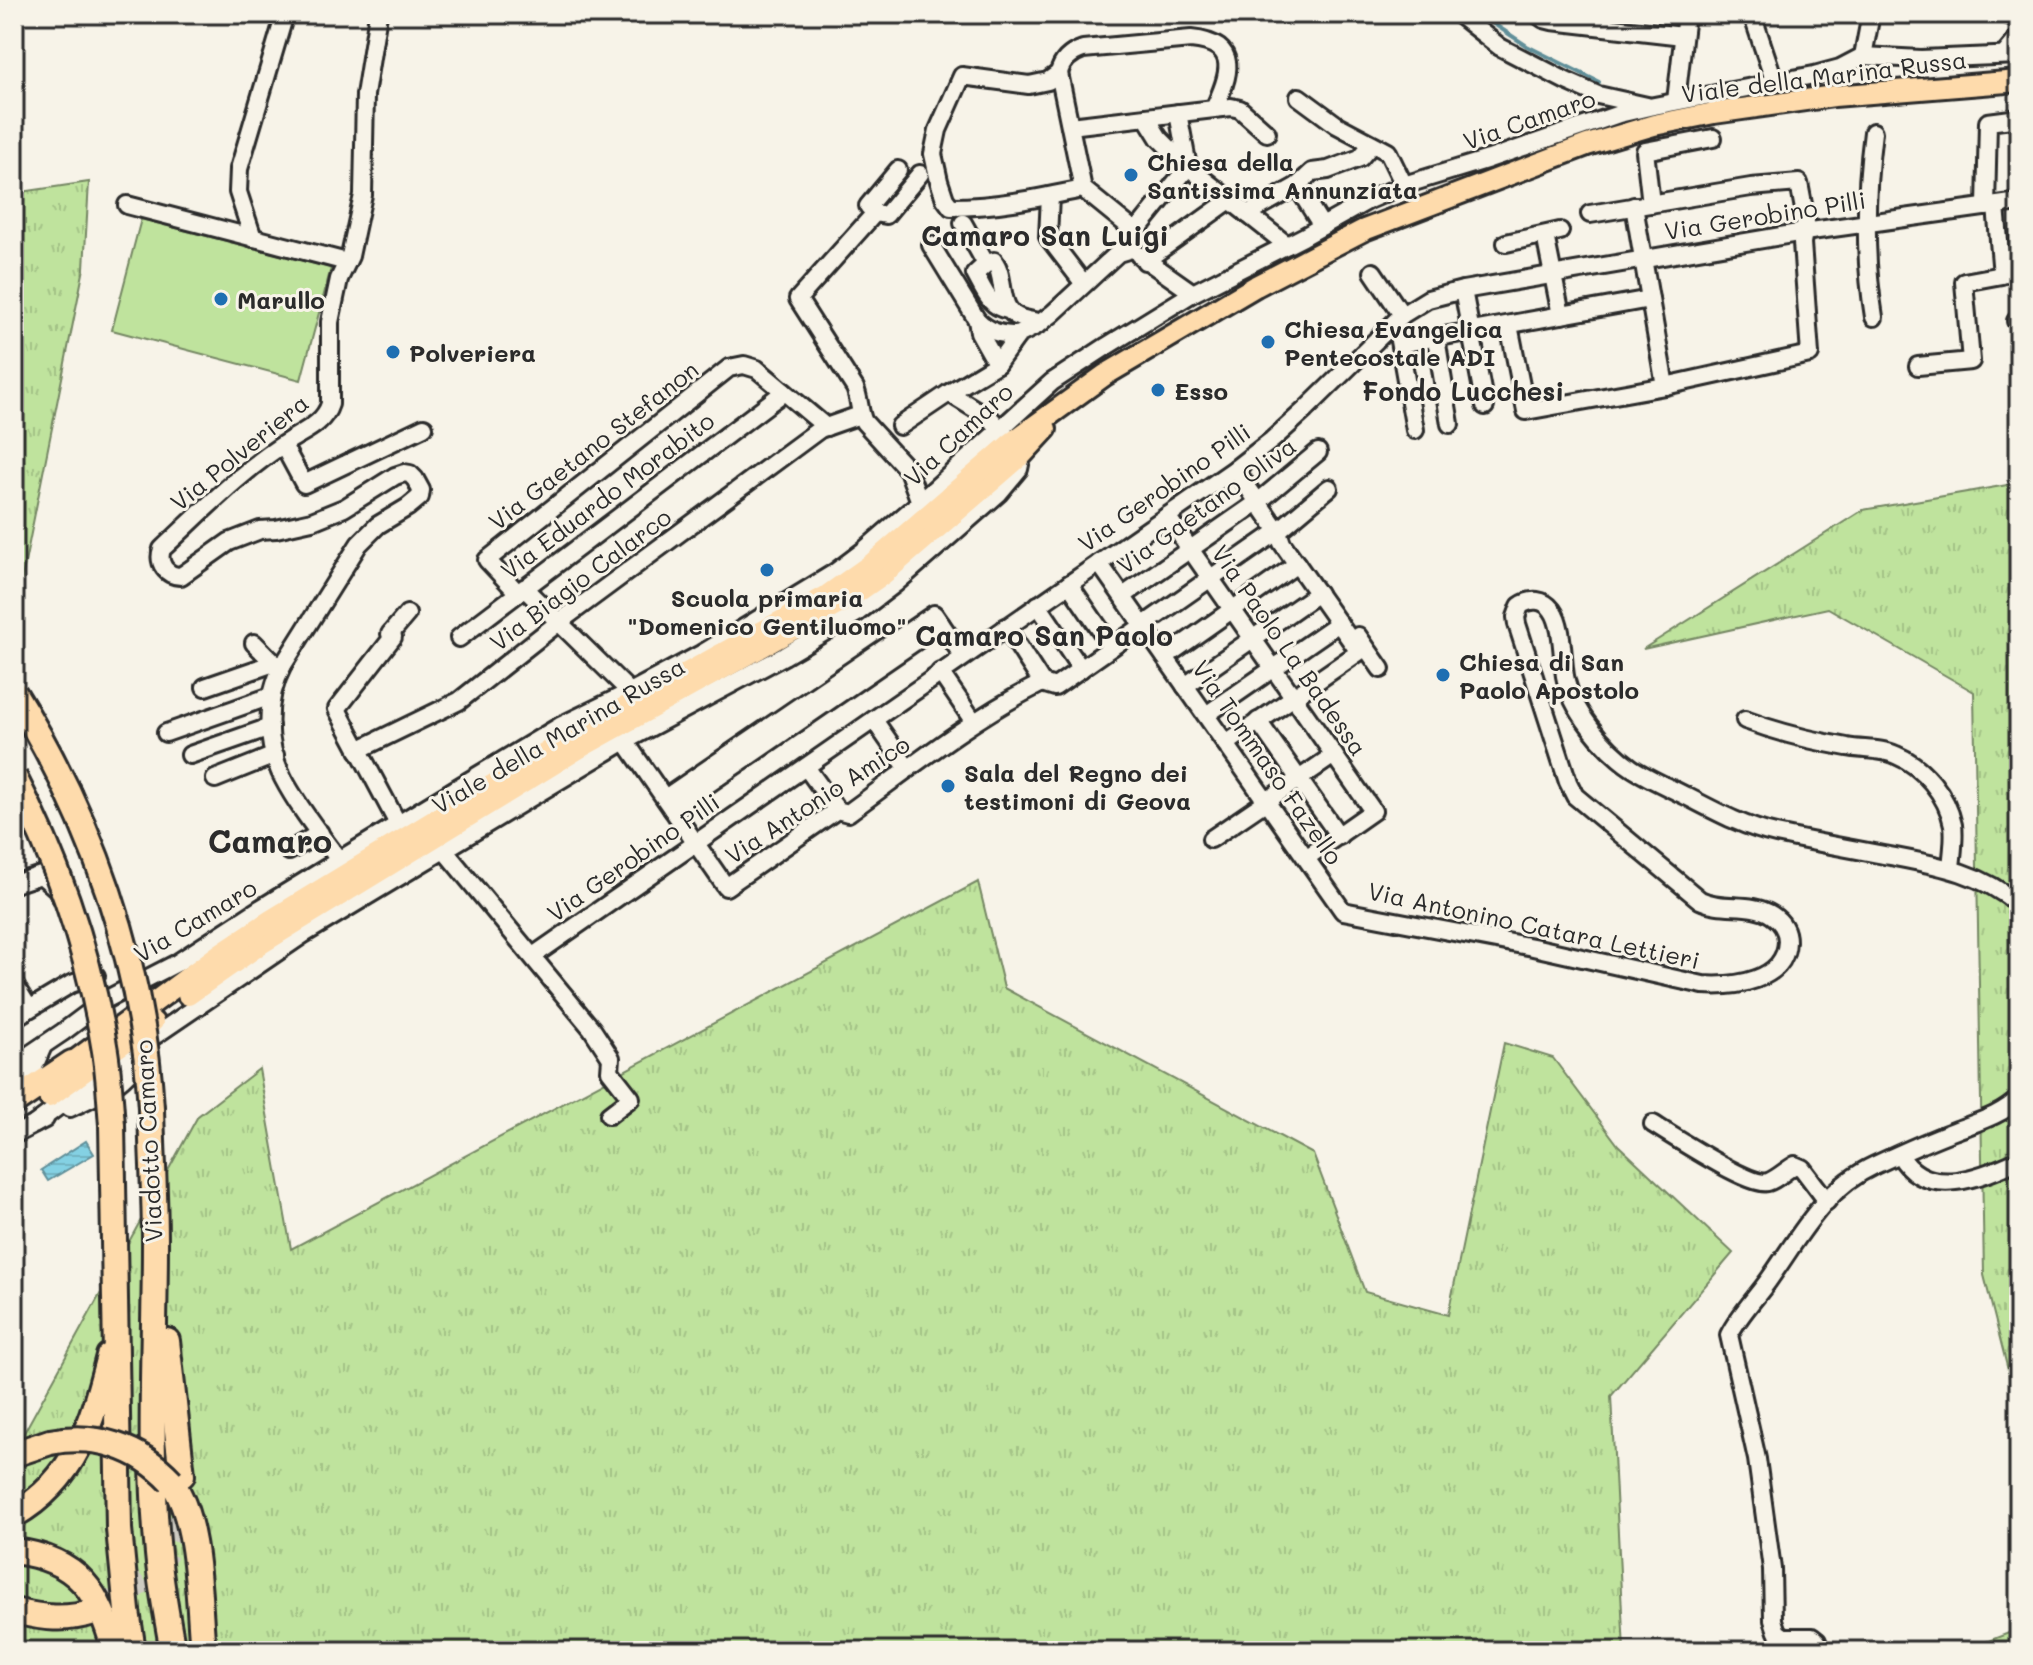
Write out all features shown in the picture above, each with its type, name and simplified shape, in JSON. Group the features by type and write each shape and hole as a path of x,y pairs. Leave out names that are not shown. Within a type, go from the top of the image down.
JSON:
{"highway":[{"name":"Viadotto Camaro","path":"14,693 57,768 85,832 105,884 125,952 149,1068 159,1327"},
{"name":"Viadotto Camaro","path":"14,777 47,849 77,933 88,969 105,1052 112,1125 119,1529 133,1651"},
{"path":"159,1327 177,1478 193,1544 203,1651"},
{"path":"159,1327 153,1468 157,1551 173,1651"},
{"path":"14,1515 46,1491 75,1456 89,1426 116,1330"},
{"path":"14,1454 50,1442 81,1439 111,1443 130,1450 177,1478"},
{"path":"14,1551 47,1558 81,1580 103,1611 115,1651"},
{"path":"14,1611 66,1618 94,1612"}],"main road":[{"name":"Viale della Marina Russa","path":"41,1092 222,952 282,913 572,736 826,596 871,564 1011,442 1105,375 1256,286 1364,230 1587,145 1651,116 1714,113 1834,96 2019,81"},
{"name":"Viale della Marina Russa","path":"41,1092 269,938 580,748 848,599 884,574 1011,442"}],"street":[{"path":"253,238 238,192 239,169 285,14"},
{"name":"Via Polveriera","path":"339,860 282,777 270,727 271,696 279,664 359,544 378,525 420,497 421,490 415,479 404,473 395,476 344,508 312,521 251,533 229,542 186,574 174,576 161,563 162,549 252,466 323,418 330,404 330,322 363,195 365,95 378,14"},
{"path":"1458,14 1500,47 1566,81 1651,116"},
{"path":"1676,101 1686,14"},
{"path":"1752,14 1775,83"},
{"path":"1863,56 1871,14"},
{"path":"2005,14 2019,19"},
{"path":"1547,16 1683,36"},
{"path":"2012,55 2019,37"},
{"path":"1193,293 1145,261 1132,242 1131,228 1083,189 1059,73 1066,59 1083,49 1204,40 1222,52 1228,65 1228,77 1214,109"},
{"name":"Via Camaro","path":"14,1065 38,1051 107,999 177,963 261,908 560,726 701,654 834,573 969,459 1011,442 1035,396 1064,374 1193,293 1369,200 1404,185 1606,118 1651,116 1676,101 1834,70 1863,56 1921,59 2012,55"},
{"path":"1059,73 1048,81 1029,85 962,76 938,130 933,154 945,199 951,207 979,207 1083,189"},
{"path":"1598,95 1606,105 1606,118"},
{"path":"1299,97 1337,125 1388,152 1404,185"},
{"path":"1070,126 1231,107 1240,109 1267,133"},
{"path":"900,426 997,364 1018,335 1041,323 1132,242 1188,167 1178,113"},
{"path":"1146,117 1159,138 1188,167 1287,245"},
{"path":"1918,366 1971,361 1964,282 2002,275 1991,207 1988,122 2019,118"},
{"path":"1873,132 1866,224 1874,317"},
{"path":"1665,386 1643,259 1645,151 1713,138"},
{"path":"1247,214 1297,186 1312,172 1328,170 1360,158 1372,144"},
{"path":"898,170 868,206 875,213 886,215 920,174"},
{"path":"1509,325 1526,411 1665,386 1810,354 1802,243 1806,220 1799,183 1751,187 1590,214"},
{"path":"1297,186 1322,226"},
{"path":"1050,196 1048,237 1084,284"},
{"path":"1145,261 1230,200"},
{"name":"Via Gerobino Pilli","path":"533,956 1235,469 1305,410 1399,318 1428,299 1463,290 1804,232 2019,202"},
{"path":"127,205 347,262"},
{"path":"875,213 798,299 855,388 864,422 908,470 920,502"},
{"path":"963,223 984,266 994,261 1000,269 1008,310 1018,318 1041,323"},
{"path":"1506,243 1552,233 1553,275 1561,315"},
{"path":"931,245 977,320 997,333 1018,335"},
{"path":"1373,272 1399,318 1400,344 1415,430"},
{"path":"1463,290 1485,406"},
{"path":"1400,344 1650,299"},
{"path":"977,320 979,332 997,364"},
{"path":"1436,338 1450,424"},
{"name":"Via Gaetano Stefanon","path":"521,590 487,560 729,368 750,366 784,392"},
{"path":"784,392 822,425"},
{"name":"Via Eduardo Morabito","path":"459,638 784,392"},
{"path":"41,1092 97,1075 284,947 625,741 857,613 895,584 999,493 1019,469 1011,442 991,419 949,393"},
{"name":"Via Biagio Calarco","path":"358,750 459,701 822,425 860,415"},
{"path":"283,445 304,484 424,427"},
{"name":"Via Gaetano Oliva","path":"1123,596 1258,502 1318,452"},
{"path":"1226,744 1359,652 1282,543 1278,531 1235,469"},
{"name":"Via Antonio Amico","path":"696,844 726,887 837,810 848,813 1007,701 1042,683 1055,687 1278,531 1329,488"},
{"name":"Via Paolo La Badessa","path":"1167,516 1373,811 1339,836"},
{"path":"1278,531 1289,537 1381,669"},
{"name":"Via Tommaso Fazello","path":"1099,563 1343,911"},
{"path":"1165,657 1297,564"},
{"path":"1069,584 1112,647"},
{"path":"521,590 559,622 630,692"},
{"path":"1185,686 1318,593"},
{"name":"Via Antonino Catara Lettieri","path":"1343,911 1533,947 1703,985 1719,986 1758,979 1781,961 1786,935 1784,926 1774,916 1756,908 1714,906 1700,900 1575,796 1517,624 1520,606 1530,600 1542,602 1555,615 1571,697 1607,748 1633,769 1741,824 1772,833 1951,868 2000,891 2019,905"},
{"path":"1038,605 1081,669"},
{"path":"398,824 337,709 407,614"},
{"path":"1206,715 1339,623"},
{"path":"668,804 941,624 963,656"},
{"path":"1006,627 1042,683"},
{"path":"254,643 279,664"},
{"path":"205,687 279,664"},
{"path":"940,672 974,722"},
{"path":"166,733 271,696"},
{"path":"874,720 908,769"},
{"path":"1745,720 1845,747 1894,753 1918,768 1943,801 1953,825 1951,868"},
{"path":"1258,721 1339,836 1306,858"},
{"path":"190,755 270,727"},
{"path":"625,741 696,844"},
{"path":"215,779 275,755"},
{"path":"1211,839 1334,755"},
{"path":"806,767 837,810"},
{"path":"289,851 320,833"},
{"path":"444,850 592,1029 611,1058 610,1071 631,1098 609,1115"},
{"path":"14,884 41,875 57,889 97,977 71,984 14,1018"},
{"path":"14,984 29,1008"},
{"path":"14,1135 41,1092 63,1032"},
{"path":"38,1051 41,1092"},
{"path":"38,1051 41,1092"},
{"path":"1812,1651 1817,1647 1817,1641 1812,1637 1784,1637 1777,1632 1773,1620 1772,1569 1757,1459 1729,1335 1736,1320 1770,1278 1802,1229 1840,1188 1861,1172 1952,1131 1985,1120 2019,1098"},
{"path":"1653,1124 1756,1182 1767,1183 1795,1165 1802,1168 1827,1201"},
{"path":"1900,1155 1917,1175 1950,1181 1973,1179 2019,1160"}],"green space":[{"path":"89,182 84,268 14,618 14,193"},
{"name":"Marullo","path":"141,219 331,268 301,380 112,330"},
{"path":"2019,483 2019,1414 1984,1275 1974,692 1828,608 1643,649 1863,510"},
{"path":"978,882 1004,988 1313,1154 1365,1292 1448,1315 1504,1043 1553,1058 1618,1145 1733,1253 1611,1396 1624,1651 14,1651 14,1451 198,1116 259,1069 291,1249"},
{"path":"2019,1629 2019,1651 1963,1651"}],"water":[{"path":"86,1141 94,1154 48,1181 41,1170"}],"waterway":[{"path":"1479,14 1527,46 1599,82"}],"tunnel":[{"path":"94,1612 129,1591 156,1568 174,1538 183,1498"}],"place":[{"name":"Chiesa della Santissima Annunziata","path":"1131,175"},
{"name":"Marullo","path":"221,299"},
{"name":"Chiesa Evangelica Pentecostale ADI","path":"1268,342"},
{"name":"Polveriera","path":"393,352"},
{"name":"Esso","path":"1158,390"},
{"name":"Scuola primaria \"Domenico Gentiluomo\"","path":"767,570"},
{"name":"Chiesa di San Paolo Apostolo","path":"1443,675"},
{"name":"Sala del Regno dei testimoni di Geova","path":"948,786"}],"district":[{"name":"Camaro San Luigi","path":"1045,235"},
{"name":"Fondo Lucchesi","path":"1463,391"},
{"name":"Camaro San Paolo","path":"1044,635"},
{"name":"Camaro","path":"270,840"}]}
